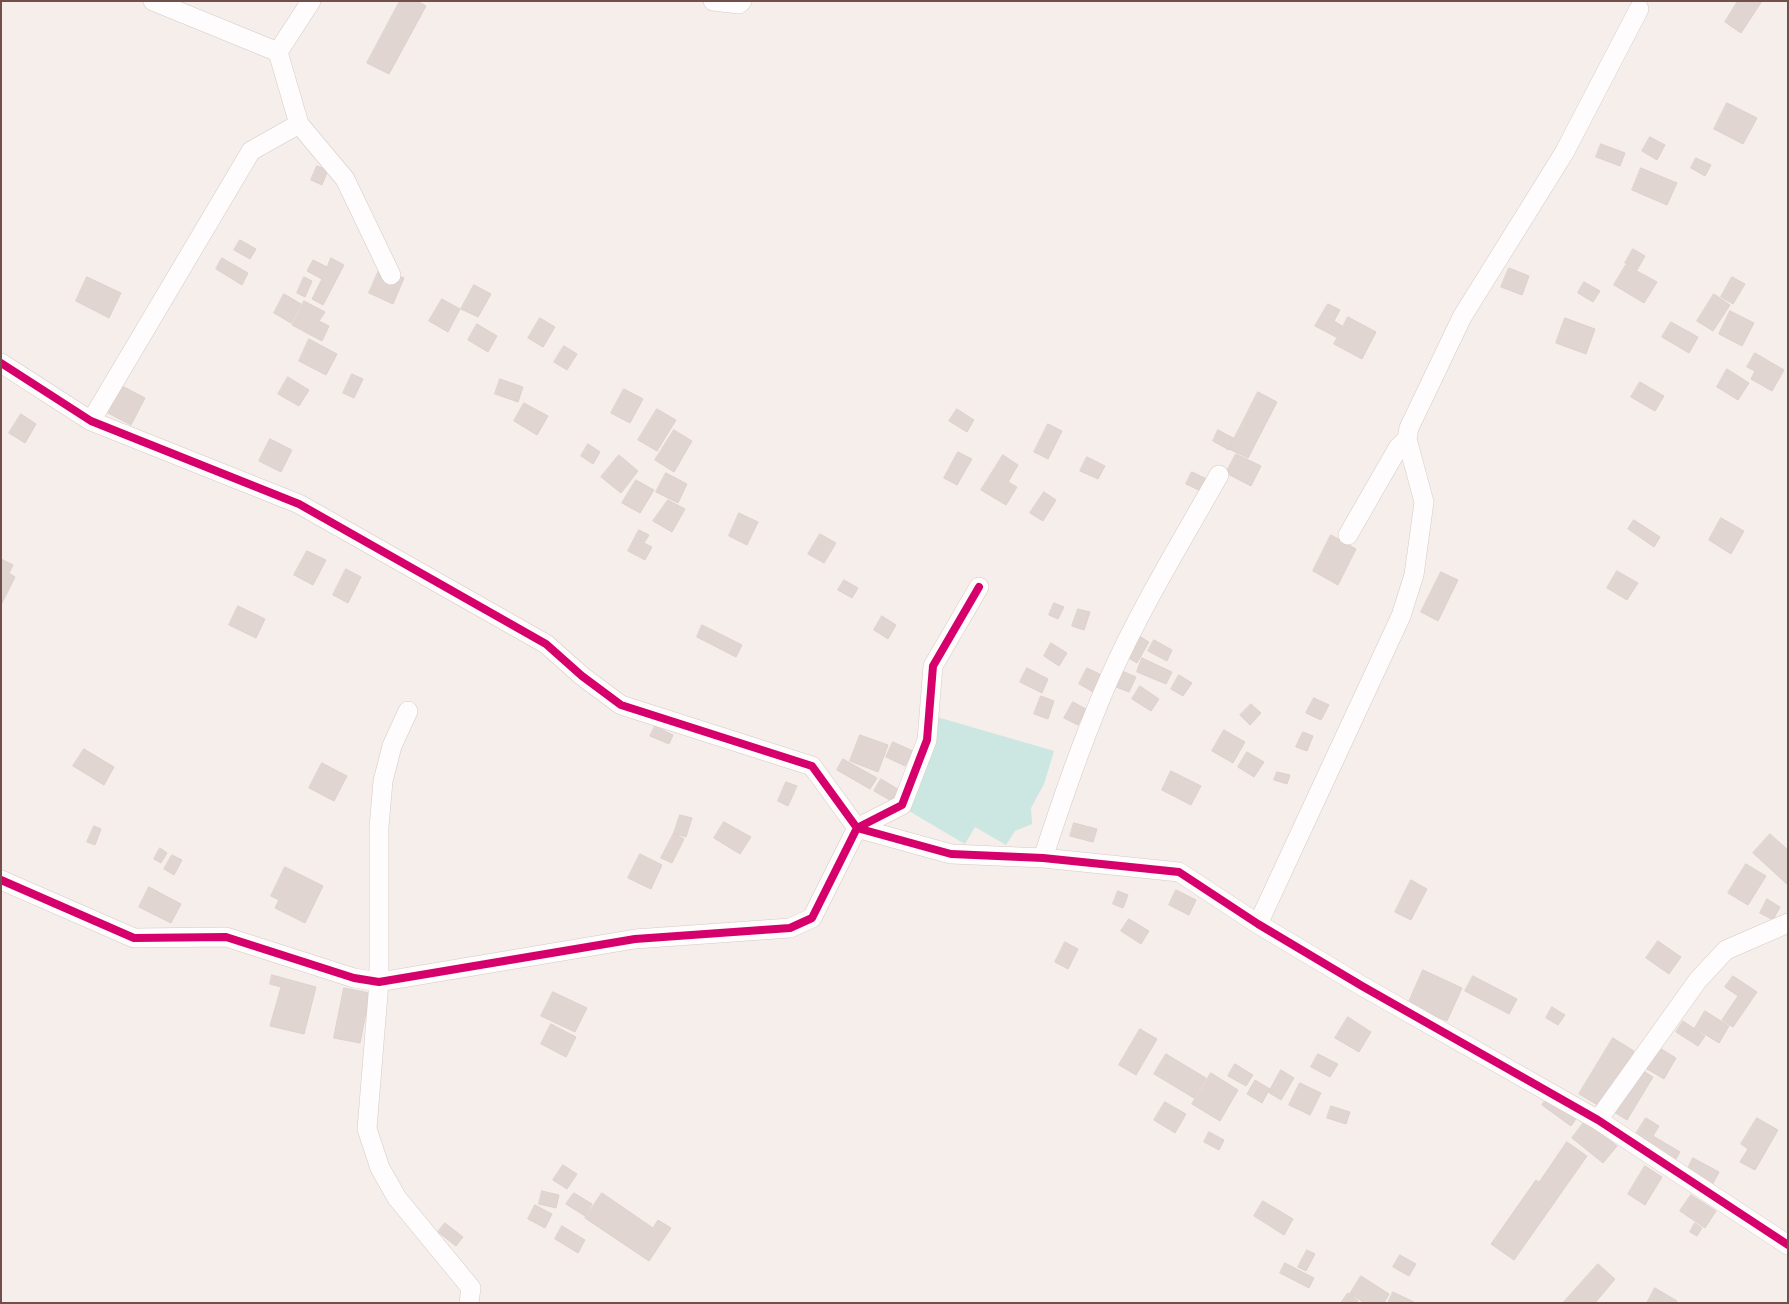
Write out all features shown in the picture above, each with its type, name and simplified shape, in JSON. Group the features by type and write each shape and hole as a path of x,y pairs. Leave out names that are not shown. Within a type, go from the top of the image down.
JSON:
{"street":[{"path":"152,1 278,52"},
{"path":"311,1 278,52 299,124 345,179 391,275"},
{"path":"713,1 738,4 742,1"},
{"path":"1258,924 1401,616 1414,575 1424,502 1407,440 1409,428 1462,317 1564,153 1639,10"},
{"path":"91,421 251,151 299,124"},
{"path":"1,363 91,421 299,504 546,644 582,676 621,705 812,766 857,828 951,854 1043,858 1179,872 1258,924 1362,986 1598,1120 1788,1245"},
{"path":"1348,535 1398,448 1407,440"},
{"path":"1043,858 1078,754 1109,678 1148,600 1219,475"},
{"path":"1,880 134,938 226,937 354,978 379,982 635,939 790,928 812,918 857,828 902,804 927,740 933,666 979,588"},
{"path":"408,711 392,746 383,780 379,827 379,982 367,1129 380,1168 397,1198 471,1288 469,1303"},
{"path":"1598,1120 1698,980 1726,950 1788,923"}],"water":[{"path":"937,717 1054,751 1044,784 1031,808 1032,824 1015,831 1006,845 975,827 965,844 909,811"}],"building":[{"path":"400,1 417,1 426,6 389,74 367,63"},
{"path":"1738,1 1762,1 1741,33 1725,22"},
{"path":"1727,103 1757,118 1743,144 1714,129"},
{"path":"1650,137 1665,145 1657,160 1642,151"},
{"path":"1601,144 1625,153 1620,166 1596,157"},
{"path":"1696,158 1711,165 1705,176 1691,168"},
{"path":"317,166 328,170 322,185 311,180"},
{"path":"1641,168 1677,183 1667,205 1632,190"},
{"path":"240,240 256,249 250,259 234,250"},
{"path":"1633,249 1645,256 1637,270 1625,263"},
{"path":"222,258 248,273 242,285 216,269"},
{"path":"331,258 344,265 323,305 312,299 322,279 307,271 313,260 327,267"},
{"path":"1626,265 1657,282 1644,303 1614,285"},
{"path":"380,268 404,278 393,304 369,293"},
{"path":"1509,268 1529,276 1522,295 1501,287"},
{"path":"87,277 121,293 109,318 76,301"},
{"path":"304,277 312,281 305,297 297,293"},
{"path":"1732,277 1745,284 1733,304 1721,297"},
{"path":"1584,282 1600,291 1593,302 1578,293"},
{"path":"474,285 491,294 478,317 461,309"},
{"path":"284,294 301,304 291,323 274,313"},
{"path":"1714,294 1730,305 1713,331 1697,321"},
{"path":"442,299 460,309 448,332 429,321"},
{"path":"304,301 325,312 319,321 329,326 322,341 292,325"},
{"path":"1328,304 1340,310 1334,321 1342,326 1336,337 1315,326"},
{"path":"1730,311 1754,323 1742,346 1719,334"},
{"path":"1348,317 1376,332 1362,359 1334,344"},
{"path":"540,318 555,327 543,347 528,338"},
{"path":"1565,318 1595,329 1586,354 1556,343"},
{"path":"1671,322 1698,337 1689,353 1662,337"},
{"path":"477,324 497,336 488,352 468,340"},
{"path":"309,339 337,354 326,375 299,361"},
{"path":"564,346 577,354 567,370 554,362"},
{"path":"1755,353 1784,370 1772,391 1751,379 1755,371 1747,367"},
{"path":"1727,369 1749,383 1738,400 1717,387"},
{"path":"352,374 363,379 354,398 343,393"},
{"path":"288,377 309,390 299,406 278,394"},
{"path":"500,379 523,387 518,402 495,394"},
{"path":"1640,382 1664,396 1655,411 1631,397"},
{"path":"122,386 145,398 131,425 108,413"},
{"path":"624,389 643,399 630,423 611,413"},
{"path":"1258,392 1277,402 1248,458 1229,449"},
{"path":"524,403 548,416 537,435 514,421"},
{"path":"657,409 676,420 657,451 638,440"},
{"path":"957,409 974,420 967,432 949,421"},
{"path":"21,414 36,424 25,443 9,433"},
{"path":"1048,424 1062,431 1048,459 1034,452"},
{"path":"674,430 692,441 674,472 655,460"},
{"path":"1218,430 1235,439 1229,450 1213,441"},
{"path":"270,439 292,450 281,472 259,461"},
{"path":"588,444 600,452 593,464 581,456"},
{"path":"958,452 972,459 957,485 944,478"},
{"path":"1236,454 1261,466 1251,486 1226,473"},
{"path":"619,455 638,471 621,493 601,477"},
{"path":"1003,455 1018,465 1008,482 1017,487 1006,505 981,490"},
{"path":"1087,457 1105,466 1098,479 1080,471"},
{"path":"1192,472 1209,480 1203,492 1186,484"},
{"path":"666,473 687,484 678,503 656,492"},
{"path":"636,480 654,490 640,513 622,503"},
{"path":"1044,492 1056,500 1043,521 1030,513"},
{"path":"668,500 685,509 672,532 653,521"},
{"path":"739,513 758,522 747,545 729,536"},
{"path":"1721,518 1744,531 1731,554 1709,540"},
{"path":"1634,520 1660,537 1654,547 1628,529"},
{"path":"639,530 649,535 644,543 652,547 645,560 628,551"},
{"path":"820,534 836,543 824,563 808,554"},
{"path":"1331,535 1356,549 1338,585 1313,571"},
{"path":"307,551 326,560 313,585 294,575"},
{"path":"1,559 13,565 9,573 15,577 1,605"},
{"path":"346,569 361,577 348,603 333,595"},
{"path":"1617,571 1638,583 1627,600 1607,588"},
{"path":"1441,572 1458,580 1438,621 1421,612"},
{"path":"844,580 858,588 852,598 838,590"},
{"path":"1054,603 1064,607 1058,619 1049,615"},
{"path":"238,606 265,619 256,638 229,625"},
{"path":"1078,609 1090,612 1084,630 1072,626"},
{"path":"882,616 896,625 888,639 874,630"},
{"path":"702,625 742,645 736,657 697,637"},
{"path":"1137,635 1149,642 1137,663 1125,656"},
{"path":"1154,640 1172,650 1167,661 1148,651"},
{"path":"1051,643 1067,653 1059,666 1044,656"},
{"path":"1142,658 1172,672 1166,684 1137,672"},
{"path":"1108,665 1136,677 1129,692 1103,682"},
{"path":"1027,668 1048,679 1042,693 1020,682"},
{"path":"1087,668 1106,677 1097,694 1079,684"},
{"path":"1179,675 1192,683 1183,696 1171,689"},
{"path":"1140,686 1159,699 1151,711 1132,699"},
{"path":"1041,696 1054,701 1048,719 1034,714"},
{"path":"1314,698 1329,705 1321,720 1306,713"},
{"path":"1073,702 1086,709 1078,725 1064,718"},
{"path":"1251,704 1261,713 1250,725 1240,715"},
{"path":"655,726 673,735 669,744 650,736"},
{"path":"1224,730 1245,742 1233,763 1212,751"},
{"path":"1303,732 1313,736 1307,751 1296,747"},
{"path":"860,735 888,745 878,772 850,761"},
{"path":"893,742 913,751 905,766 886,757"},
{"path":"84,749 114,767 104,785 73,766"},
{"path":"1247,752 1264,762 1254,777 1238,767"},
{"path":"843,759 877,778 870,789 837,770"},
{"path":"322,763 347,776 334,801 309,788"},
{"path":"1171,771 1201,786 1191,805 1162,790"},
{"path":"1277,772 1290,775 1287,784 1274,780"},
{"path":"881,779 901,791 895,803 874,791"},
{"path":"786,782 797,786 788,806 778,801"},
{"path":"680,815 692,818 686,837 674,833"},
{"path":"724,822 751,837 740,854 714,838"},
{"path":"1074,823 1097,829 1093,842 1070,836"},
{"path":"94,826 101,829 95,845 87,842"},
{"path":"674,833 684,839 672,863 661,858"},
{"path":"1770,834 1788,850 1788,885 1753,853"},
{"path":"160,848 167,853 161,863 154,859"},
{"path":"640,854 662,865 651,889 628,878"},
{"path":"172,855 182,860 174,875 164,869"},
{"path":"1746,864 1766,876 1748,905 1728,893"},
{"path":"285,867 323,886 305,923 275,908 279,900 271,896"},
{"path":"1411,880 1427,889 1411,920 1395,912"},
{"path":"149,887 181,904 171,923 139,907"},
{"path":"1176,890 1196,900 1189,915 1169,905"},
{"path":"1118,891 1128,895 1123,908 1113,904"},
{"path":"1767,899 1780,907 1773,920 1760,913"},
{"path":"1129,919 1149,931 1141,944 1121,931"},
{"path":"1658,941 1681,957 1669,974 1646,958"},
{"path":"1065,942 1078,949 1068,969 1055,962"},
{"path":"1423,970 1462,988 1447,1021 1408,1004"},
{"path":"272,975 316,987 304,1034 270,1026 281,987 270,984"},
{"path":"1473,976 1517,999 1509,1014 1465,991"},
{"path":"1733,976 1757,992 1733,1027 1722,1020 1738,996 1725,987"},
{"path":"344,988 370,993 360,1043 334,1038"},
{"path":"553,992 587,1008 575,1032 541,1016"},
{"path":"1552,1007 1565,1015 1558,1025 1546,1018"},
{"path":"1705,1011 1729,1026 1719,1043 1695,1028"},
{"path":"1348,1017 1371,1032 1359,1052 1335,1038"},
{"path":"1683,1021 1705,1036 1698,1046 1676,1032"},
{"path":"551,1024 576,1037 566,1057 541,1044"},
{"path":"1140,1029 1157,1039 1136,1075 1119,1065"},
{"path":"1613,1038 1634,1051 1601,1107 1579,1094"},
{"path":"1655,1045 1676,1058 1664,1079 1642,1066"},
{"path":"1166,1054 1206,1078 1194,1098 1154,1074"},
{"path":"1318,1054 1338,1064 1330,1077 1311,1067"},
{"path":"1235,1064 1253,1075 1246,1086 1228,1076"},
{"path":"1640,1069 1653,1077 1627,1120 1614,1112"},
{"path":"1281,1070 1294,1078 1281,1100 1268,1092 1262,1103 1247,1094 1255,1080 1270,1089"},
{"path":"1211,1073 1238,1090 1220,1121 1192,1104"},
{"path":"1300,1083 1321,1093 1310,1115 1289,1105"},
{"path":"1551,1093 1580,1113 1571,1126 1542,1105"},
{"path":"1165,1102 1186,1114 1175,1133 1154,1120"},
{"path":"1331,1106 1350,1112 1346,1124 1327,1118"},
{"path":"1646,1118 1659,1126 1653,1136 1680,1152 1673,1164 1632,1140"},
{"path":"1757,1118 1778,1130 1755,1170 1740,1162 1748,1149 1741,1144"},
{"path":"1585,1121 1617,1146 1603,1163 1572,1138"},
{"path":"1209,1132 1224,1140 1219,1150 1204,1142"},
{"path":"1567,1142 1587,1156 1514,1260 1491,1244 1536,1180 1539,1182"},
{"path":"1693,1158 1719,1172 1711,1187 1685,1174"},
{"path":"563,1165 577,1174 567,1189 553,1180"},
{"path":"1645,1166 1662,1177 1645,1205 1628,1194"},
{"path":"542,1191 559,1195 556,1208 539,1204"},
{"path":"574,1193 592,1204 585,1216 566,1204"},
{"path":"602,1193 653,1228 658,1220 671,1228 649,1261 585,1218"},
{"path":"1691,1195 1716,1211 1705,1228 1680,1211"},
{"path":"1263,1201 1293,1219 1284,1235 1254,1216"},
{"path":"535,1205 552,1214 545,1228 528,1219"},
{"path":"445,1223 463,1237 456,1246 438,1232"},
{"path":"1695,1223 1702,1228 1697,1236 1690,1232"},
{"path":"562,1226 585,1240 578,1253 555,1239"},
{"path":"1307,1250 1315,1254 1306,1271 1298,1267"},
{"path":"1400,1255 1416,1264 1409,1276 1393,1267"},
{"path":"1285,1263 1314,1278 1309,1288 1280,1273"},
{"path":"1598,1264 1615,1279 1595,1303 1563,1303"},
{"path":"1361,1276 1389,1294 1384,1303 1365,1303 1350,1294"},
{"path":"1655,1288 1677,1301 1676,1303 1647,1303"},
{"path":"1393,1292 1414,1302 1414,1303 1388,1303"},
{"path":"1348,1293 1358,1301 1357,1303 1341,1303"}],"cycle path":[{"path":"1,363 91,421 299,504 546,644 582,676 621,705 812,766 857,828 951,854 1043,858 1179,872 1258,924 1362,986 1598,1120 1788,1245"},
{"path":"1,880 134,938 226,937 354,978 379,982 635,939 790,928 812,918 857,828 902,805 927,740 933,666 979,587"}]}
